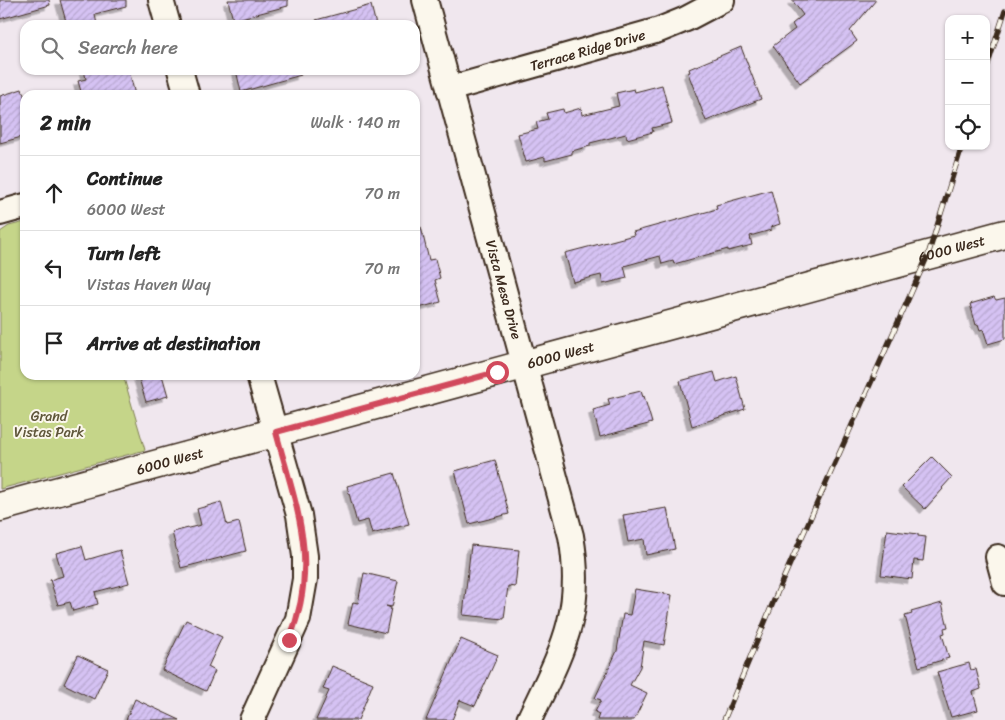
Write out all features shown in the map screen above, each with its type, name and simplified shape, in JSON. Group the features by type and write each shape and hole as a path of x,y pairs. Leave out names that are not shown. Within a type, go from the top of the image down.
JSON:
{"street":[{"path":"161,0 167,20"},
{"name":"Vista Mesa Drive","path":"425,0 571,536 576,576 568,634 529,720"},
{"name":"Terrace Ridge Drive","path":"449,89 659,30 686,19 722,0"},
{"path":"181,75 186,90"},
{"path":"0,213 20,207"},
{"name":"6000 West","path":"0,507 1005,234"},
{"path":"252,720 298,619 305,579 305,556 299,514 260,380"},
{"path":"998,557 1005,583"}],"green space":[{"name":"Grand Vistas Park","path":"20,223 20,380 124,380 145,450 0,489 0,232 9,226"}],"building":[{"path":"0,0 49,0 50,5 0,19"},
{"path":"60,0 126,0 126,6 95,14 96,20 66,20"},
{"path":"228,0 288,0 288,6 233,20"},
{"path":"792,0 876,0 850,31 857,41 800,83 773,46 795,29 792,24 803,15"},
{"path":"371,5 375,20 316,20"},
{"path":"741,47 761,99 706,121 688,73 690,72 689,69"},
{"path":"85,75 130,75 134,90 81,90 78,81 86,79"},
{"path":"237,75 301,75 248,90 241,90"},
{"path":"662,85 672,123 652,128 653,132 627,139 626,134 590,143 590,146 572,151 572,154 545,161 545,157 526,162 518,134 538,129 536,122 548,119 546,113 563,109 564,113 581,108 582,115 619,106 616,93 634,89 635,92"},
{"path":"22,89 22,90 20,90 20,137 0,143 0,96"},
{"path":"771,190 780,224 771,227 771,230 750,236 752,245 728,251 728,249 674,264 673,261 662,264 660,256 624,266 627,278 603,284 601,275 573,282 565,253 634,235 633,232 717,209 716,205"},
{"path":"420,227 429,260 435,259 440,278 435,280 441,302 420,308"},
{"path":"994,297 996,300 1005,298 1005,339 988,344 983,329 980,330 978,324 976,325 970,304"},
{"path":"714,372 717,382 736,376 745,409 692,426 680,381"},
{"path":"139,380 163,380 168,396 146,402"},
{"path":"641,391 652,423 600,437 593,410 610,405 608,399"},
{"path":"932,457 952,477 925,509 902,487"},
{"path":"495,460 509,514 469,524 455,471"},
{"path":"394,473 409,524 372,534 368,520 357,523 347,486"},
{"path":"221,502 227,525 239,522 246,551 181,568 172,532 201,525 197,509"},
{"path":"667,508 675,549 646,555 644,539 628,542 623,515"},
{"path":"887,530 918,534 918,536 926,537 923,561 914,560 912,579 881,575"},
{"path":"471,545 519,550 515,587 508,586 504,619 463,615"},
{"path":"82,546 86,560 120,550 129,583 95,592 98,604 73,611 70,602 58,605 50,580 63,576 56,553"},
{"path":"364,573 398,581 392,607 386,606 391,608 386,633 348,624 353,602 358,603"},
{"path":"635,589 672,595 664,645 644,641 640,667 630,685 647,693 634,720 597,720 599,714 595,712 601,700 595,698 617,651 623,614 630,615"},
{"path":"942,603 948,627 944,628 945,633 942,634 949,658 919,667 905,616 912,614 911,612"},
{"path":"186,620 222,637 208,667 215,671 206,691 162,670"},
{"path":"461,639 498,655 475,706 460,700 452,720 426,720"},
{"path":"78,655 108,669 94,699 64,684"},
{"path":"969,663 971,670 976,669 981,689 973,692 978,710 951,717 937,672"},
{"path":"332,666 373,683 358,720 316,720 329,691 323,689"},
{"path":"135,699 180,720 126,720"}],"railway":[{"path":"989,60 1005,11"},
{"path":"724,720 780,586 928,255 961,150"}],"route":[{"path":"289,640 298,619 305,579 305,556 299,514 276,432 497,372"}]}
